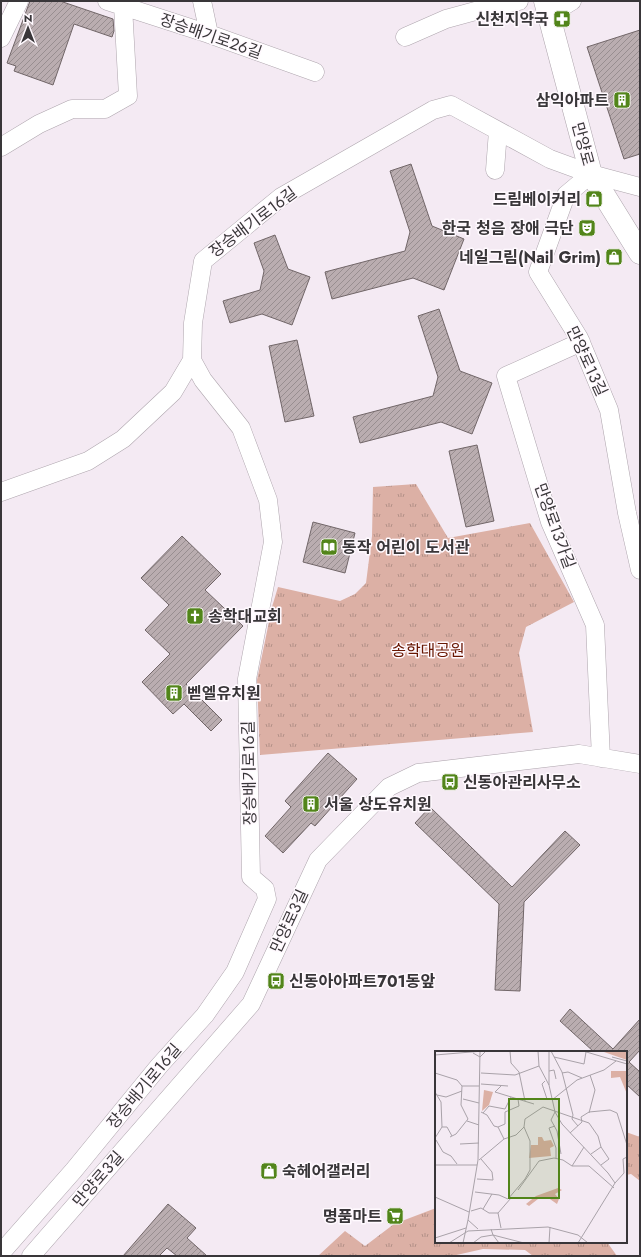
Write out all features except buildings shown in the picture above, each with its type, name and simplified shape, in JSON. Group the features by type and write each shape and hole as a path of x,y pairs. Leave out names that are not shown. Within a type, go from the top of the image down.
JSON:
{"street":[{"path":"1,38 19,1"},
{"path":"202,1 209,34"},
{"path":"405,37 481,5 519,1"},
{"path":"547,8 572,1"},
{"path":"1,147 39,124 72,109 105,109 128,96 115,4"},
{"name":"장승배기로26길","path":"115,4 209,34 315,72"},
{"name":"만양로","path":"547,8 591,174 640,253"},
{"name":"장승배기로16길","path":"1,1253 74,1170 159,1066 205,1015 234,972 267,898 266,889 251,877 247,679 273,542 268,500 241,428 203,380 192,360 193,326 203,260 281,197 433,110 452,105 550,159 591,174 640,187"},
{"path":"495,170 498,131"},
{"name":"만양로13길","path":"591,174 566,195 538,272 581,342 609,410 627,513 640,570"},
{"name":"만양로13가길","path":"581,342 506,376 550,522 595,625 601,758"},
{"path":"1,492 88,460 123,439 173,392 192,360"},
{"name":"만양로3길","path":"31,1256 251,1004 318,860 389,786 418,773 578,754 640,764"}],"green space":[{"name":"송학대공원","path":"416,484 448,538 530,523 574,602 526,627 519,653 533,732 260,755 257,680 272,607 278,587 340,601 355,594 366,583 372,536 373,487"},
{"path":"627,1132 640,1137 640,1181 631,1174 627,1175"},
{"path":"435,1208 435,1243 608,1243 617,1256 533,1256 525,1250 483,1249 452,1256 318,1256 345,1231 365,1246 394,1224"}],"place":[{"name":"신천지약국","path":"562,19"},
{"name":"삼익아파트","path":"622,100"},
{"name":"드림베이커리","path":"594,199"},
{"name":"한국 청음 장애 극단","path":"587,228"},
{"name":"네일그림(Nail Grim)","path":"614,257"},
{"name":"동작 어린이 도서관","path":"329,547"},
{"name":"송학대교회","path":"195,616"},
{"name":"벧엘유치원","path":"174,693"},
{"name":"신동아관리사무소","path":"450,782"},
{"name":"서울 상도유치원","path":"311,804"},
{"name":"신동아아파트701동앞","path":"276,981"},
{"name":"숙헤어갤러리","path":"269,1171"},
{"name":"명품마트","path":"395,1216"}]}
